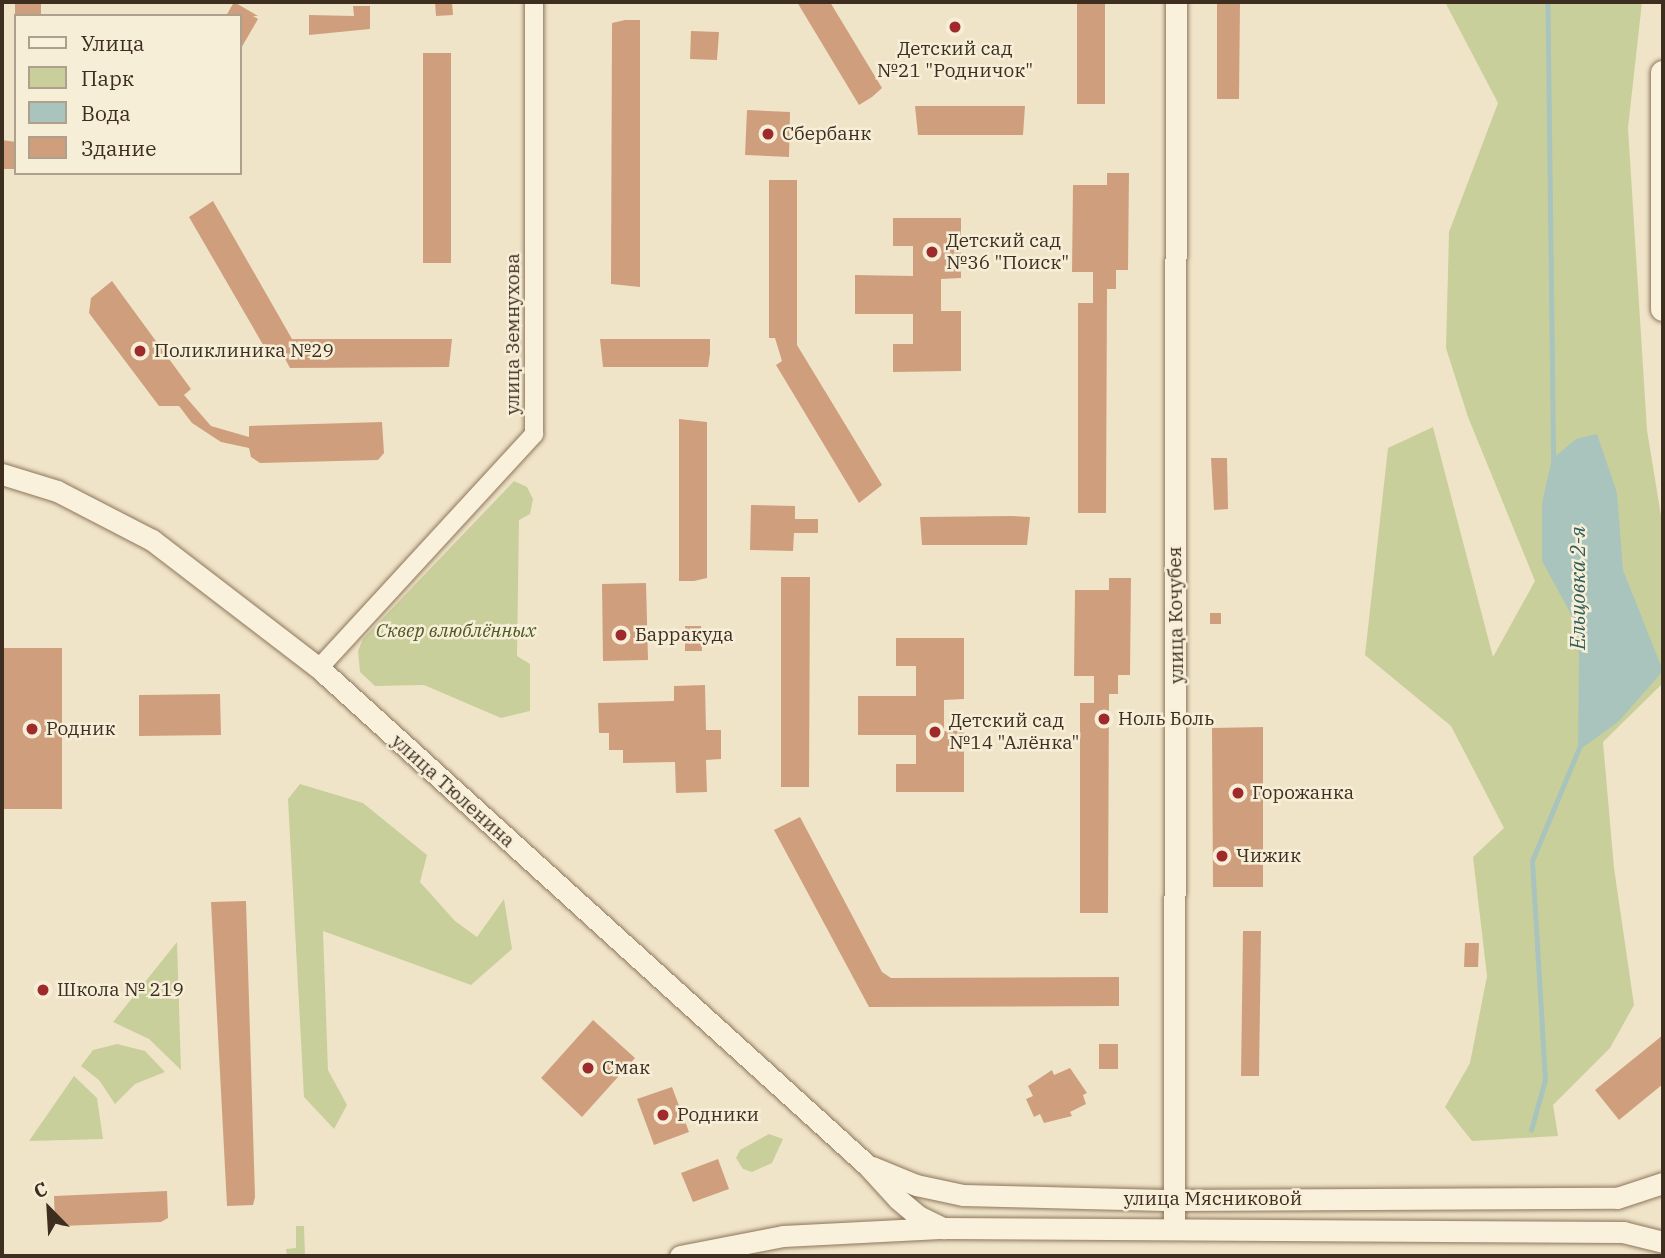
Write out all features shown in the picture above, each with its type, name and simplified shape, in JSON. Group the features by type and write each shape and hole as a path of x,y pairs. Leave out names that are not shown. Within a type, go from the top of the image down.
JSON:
{"main road":[{"path":"1663,73 1663,309"}],"street":[{"name":"улица Земнухова","path":"319,668 534,434 534,2"},
{"name":"улица Кочубея","path":"1174,1228 1177,2"},
{"name":"улица Тюленина","path":"2,474 57,491 152,540 319,668 867,1165"},
{"name":"улица Мясниковой","path":"867,1165 916,1185 963,1195 1175,1200 1617,1198 1663,1183"},
{"name":"улица Мясниковой","path":"867,1165 918,1216 943,1228"},
{"name":"улица Мясниковой","path":"680,1256 783,1236 943,1228 1622,1233 1663,1242"}],"green space":[{"path":"1445,2 1642,2 1628,128 1647,430 1663,528 1663,683 1603,742 1614,868 1634,1005 1610,1048 1553,1105 1558,1136 1472,1141 1445,1107 1470,1063 1487,976 1473,857 1504,828 1451,726 1365,655 1388,448 1433,427 1493,657 1535,581 1468,417 1446,348 1449,232 1498,103"},
{"name":"Сквер влюблённых","path":"514,481 527,487 533,499 530,514 519,520 517,656 530,664 530,711 501,718 424,685 375,686 360,672 358,651 363,639"},
{"path":"300,784 363,803 427,855 420,882 455,921 477,937 504,899 512,949 471,985 323,931 328,1070 347,1105 334,1129 304,1097 288,799"},
{"path":"177,942 181,1070 149,1039 113,1022"},
{"path":"117,1044 145,1051 165,1072 135,1084 115,1104 99,1080 81,1066 93,1050"},
{"path":"74,1076 97,1098 103,1139 29,1141"},
{"path":"769,1134 783,1139 772,1163 752,1172 743,1169 736,1158 740,1150"},
{"path":"296,1226 304,1226 305,1256 287,1256 286,1249 296,1248"}],"water":[{"path":"1597,434 1617,493 1623,570 1663,671 1618,722 1578,751 1579,655 1573,618 1542,561 1542,503 1552,459 1576,439"}],"building":[{"path":"15,2 41,2 41,14 15,14"},
{"path":"234,2 258,16 253,16 258,19 242,47 242,14 227,14"},
{"path":"435,2 452,2 453,15 436,16"},
{"path":"797,2 830,2 882,88 872,97 859,105"},
{"path":"1077,2 1105,2 1105,104 1077,104"},
{"path":"1217,2 1240,2 1239,99 1217,99"},
{"path":"353,6 370,6 370,29 309,35 309,15 354,16"},
{"path":"640,20 640,287 611,284 612,23"},
{"path":"691,31 719,32 717,60 690,59"},
{"path":"423,53 451,53 451,263 423,263"},
{"path":"915,106 1025,106 1023,135 918,135"},
{"name":"Сбербанк","path":"747,110 790,112 789,157 745,155"},
{"path":"2,140 14,142 14,169 2,169"},
{"path":"1107,173 1129,173 1128,270 1116,270 1116,289 1107,289 1106,513 1078,513 1078,303 1093,303 1093,272 1072,272 1073,185 1107,185"},
{"path":"769,180 797,180 797,345 882,485 859,503 776,365 782,361 775,338 769,338"},
{"path":"213,201 292,339 452,339 449,367 290,368 283,355 269,355 189,217"},
{"path":"893,218 961,218 961,278 941,279 941,311 961,311 961,371 893,372 893,344 913,344 913,314 855,314 855,275 913,276 913,246 893,246"},
{"name":"Поликлиника №29","path":"112,281 191,389 184,395 211,426 249,437 249,426 382,422 384,453 378,460 260,463 251,457 249,448 221,442 192,423 179,406 159,406 89,313 91,298"},
{"path":"600,339 710,339 708,367 603,367"},
{"path":"679,419 707,422 707,578 694,581 679,581"},
{"path":"1211,458 1227,458 1228,509 1214,510"},
{"path":"751,505 795,506 795,519 818,519 818,533 794,533 793,551 750,550"},
{"path":"920,517 1030,517 1027,545 922,545"},
{"path":"781,577 810,577 809,787 781,787"},
{"path":"1109,578 1131,578 1130,675 1118,675 1118,694 1109,694 1108,913 1080,913 1080,703 1094,703 1094,676 1074,676 1075,590 1109,590"},
{"path":"646,583 648,660 603,661 602,584"},
{"path":"1210,613 1221,613 1221,624 1210,624"},
{"path":"685,626 701,626 702,651 685,651"},
{"path":"896,638 964,638 964,699 944,700 944,731 964,731 964,792 896,792 896,764 916,764 916,735 858,735 858,696 916,696 916,666 896,666"},
{"name":"Родник","path":"2,648 62,648 62,809 2,809"},
{"path":"705,685 706,730 721,730 721,759 706,760 707,792 676,793 675,762 623,763 623,750 609,750 609,733 599,733 598,703 674,701 674,686"},
{"path":"220,694 221,735 139,736 139,695"},
{"name":"Горожанка","path":"1263,727 1263,887 1213,887 1212,728"},
{"path":"800,817 882,972 891,978 1119,977 1119,1006 869,1007 774,830"},
{"path":"246,901 255,1197 253,1205 227,1206 211,902"},
{"path":"1243,931 1261,931 1259,1076 1241,1076"},
{"path":"1465,943 1479,943 1478,967 1464,967"},
{"name":"Смак","path":"593,1020 635,1058 582,1117 541,1078"},
{"path":"1663,1035 1663,1084 1619,1120 1595,1090"},
{"path":"1099,1044 1118,1044 1118,1069 1099,1069"},
{"path":"1070,1068 1087,1093 1083,1095 1086,1104 1070,1112 1072,1116 1044,1123 1040,1114 1034,1117 1026,1099 1033,1096 1028,1086 1052,1070 1054,1075"},
{"name":"Родники","path":"672,1087 689,1132 654,1145 637,1099"},
{"path":"718,1159 729,1189 693,1202 681,1173"},
{"path":"167,1191 168,1218 161,1222 62,1226 55,1222 54,1196"}],"waterway":[{"name":"Ельцовка 2-я","path":"1548,2 1554,462"},
{"name":"Ельцовка 2-я","path":"1531,1130 1545,1080 1532,861 1579,748"}],"place":[{"name":"Детский сад №21 \"Родничок\"","path":"955,27"},
{"name":"Сбербанк","path":"768,134"},
{"name":"Детский сад №36 \"Поиск\"","path":"932,252"},
{"name":"Поликлиника №29","path":"140,351"},
{"name":"Барракуда","path":"621,635"},
{"name":"Ноль Боль","path":"1104,719"},
{"name":"Родник","path":"32,729"},
{"name":"Детский сад №14 \"Алёнка\"","path":"935,732"},
{"name":"Горожанка","path":"1238,793"},
{"name":"Чижик","path":"1222,856"},
{"name":"Школа № 219","path":"43,990"},
{"name":"Смак","path":"588,1068"},
{"name":"Родники","path":"663,1115"}]}
